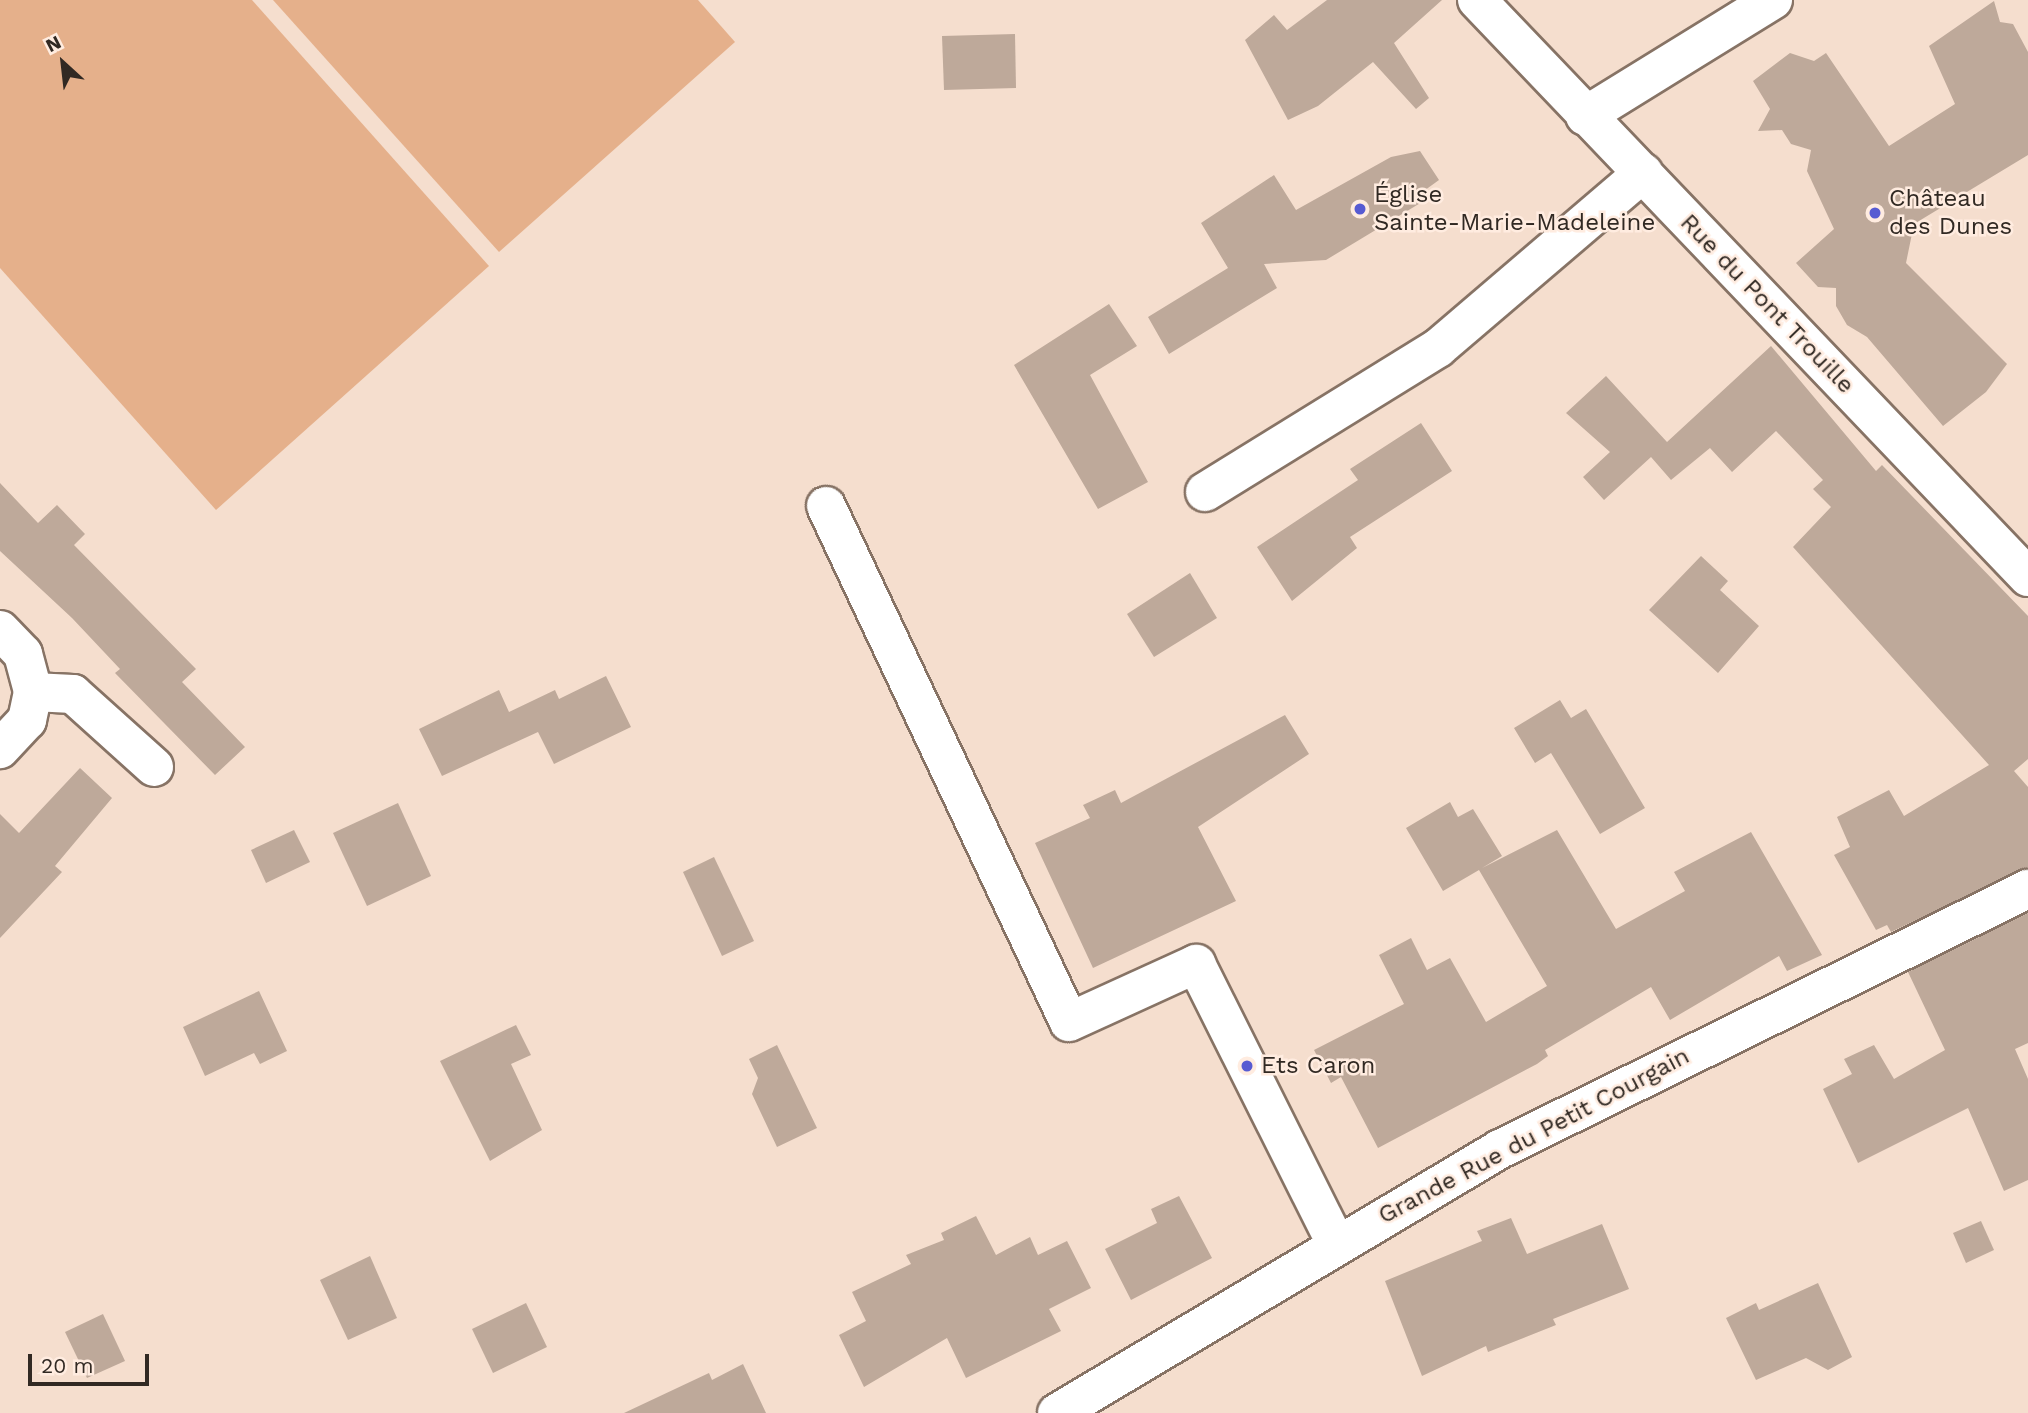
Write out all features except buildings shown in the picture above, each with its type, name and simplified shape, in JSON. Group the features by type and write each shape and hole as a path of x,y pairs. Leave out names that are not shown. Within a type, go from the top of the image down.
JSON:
{"street":[{"name":"Rue du Pont Trouille","path":"1477,0 2028,578"},
{"path":"1585,116 1773,0"},
{"path":"1205,492 1438,348 1643,173"},
{"path":"826,506 1069,1022 1196,964 1336,1244"},
{"path":"0,630 23,654 33,692 27,720 0,749"},
{"path":"33,692 73,694 154,768"},
{"name":"Grande Rue du Petit Courgain","path":"1057,1413 1336,1244 1500,1149 2028,889"}],"shaded area":[{"path":"0,0 252,0 489,266 216,510 0,268"},
{"path":"273,0 698,0 735,42 499,252"}],"place":[{"name":"Église Sainte-Marie-Madeleine","path":"1360,209"},
{"name":"Château des Dunes","path":"1875,213"},
{"name":"Ets Caron","path":"1247,1066"}]}
